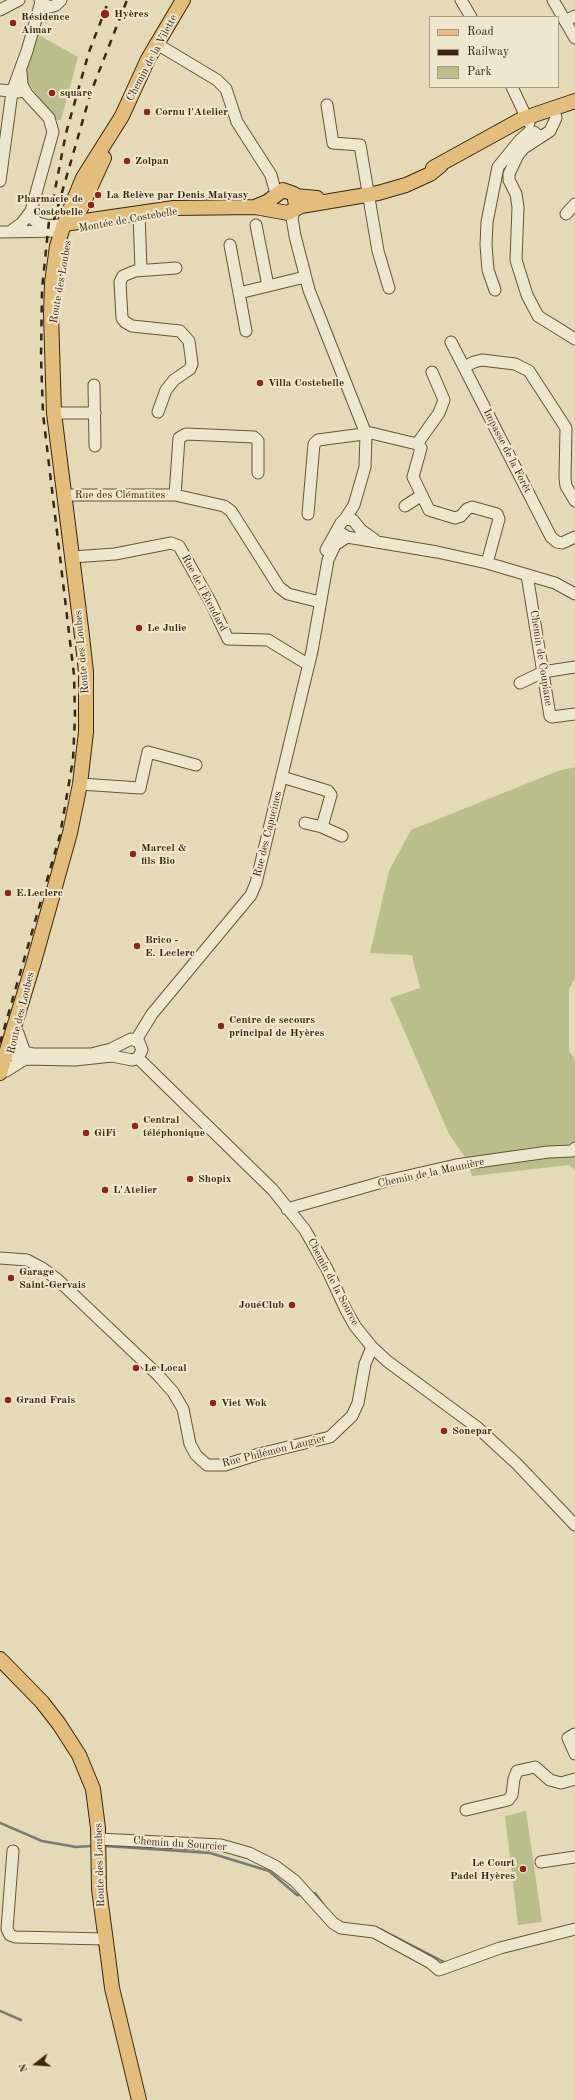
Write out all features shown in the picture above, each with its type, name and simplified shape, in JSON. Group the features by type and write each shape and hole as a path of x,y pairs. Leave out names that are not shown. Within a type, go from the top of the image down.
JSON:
{"main road":[{"name":"Chemin de la Vilette","path":"81,206 157,44 182,0"},
{"name":"Montée de Costebelle","path":"69,229 170,208 255,207 284,201 367,192 441,165 528,120 575,101"},
{"name":"Montée de Costebelle","path":"554,110 575,107"},
{"name":"Chemin de la Vilette","path":"69,229 83,178 122,116"},
{"name":"Montée de Costebelle","path":"69,229 83,216 81,206"},
{"name":"Route des Loubes","path":"11,1058 33,965 57,884 80,784 86,732 86,672 54,413 51,334 52,283 69,229"},
{"name":"Route des Loubes","path":"51,334 62,260 69,229"},
{"name":"Route des Loubes","path":"0,1659 42,1702 79,1755 93,1789 97,1810 99,1889 112,1988 139,2100"}],"street":[{"path":"0,10 18,0"},
{"path":"0,182 12,92 44,3 56,5 61,0"},
{"path":"461,0 470,16"},
{"path":"553,0 570,18 575,38"},
{"path":"157,44 217,80 226,89 237,122 271,175 292,218 305,277 315,308 366,434 365,467 349,523 341,533 349,536 375,540 487,564 555,583 575,594"},
{"path":"6,232 22,223 31,211 53,132 49,118 27,94 22,85 21,68"},
{"path":"512,88 528,120"},
{"path":"0,90 27,94"},
{"path":"327,105 333,144 360,145 378,251 389,288"},
{"path":"554,110 555,121 550,131 524,148 518,155 509,174 509,180 516,194 518,207 516,260 527,295 538,316 575,339"},
{"path":"495,290 488,270 486,245 487,222 498,167 515,145 529,132 534,132 540,137"},
{"path":"566,214 575,204"},
{"path":"31,211 34,220 42,225 69,229"},
{"path":"139,215 141,270"},
{"path":"256,225 268,286"},
{"path":"6,232 44,232 69,229"},
{"path":"230,245 246,331"},
{"path":"158,412 166,390 174,380 190,369 192,364 189,341 180,331 132,326 122,318 120,282 123,276 141,270 176,268"},
{"path":"238,293 305,277"},
{"name":"Impasse de la Forêt","path":"451,342 551,537 557,542 562,543 575,537"},
{"path":"464,368 474,362 482,360 516,364 529,371 566,428 565,478 566,486 575,501"},
{"path":"417,444 439,413 444,400 432,372"},
{"path":"94,385 95,446"},
{"path":"54,413 95,413"},
{"path":"308,514 314,444 318,440 371,433 417,444 421,448 413,477 429,510 455,518 461,516 467,509 472,507 497,514 499,519 487,564"},
{"path":"175,495 179,438 186,434 254,436 258,441 258,473"},
{"name":"Rue des Clématites","path":"64,495 175,495 224,506 231,511 280,587 288,594 321,596"},
{"path":"405,506 422,495"},
{"path":"349,523 356,533 349,536"},
{"path":"349,523 375,540"},
{"name":"Rue des Capucines","path":"321,596 324,558 329,543 349,523"},
{"name":"Rue des Capucines","path":"136,1040 152,1014 251,895 256,883 309,662 330,555 335,545 349,536"},
{"name":"Rue de l'Etendard","path":"72,557 115,554 171,543 179,546 211,603 228,639 268,640 304,662 309,662"},
{"name":"Chemin de Coupiane","path":"527,575 550,716 575,714"},
{"path":"520,683 543,672 575,667"},
{"path":"80,784 140,788 148,752 196,766"},
{"path":"282,777 328,791 331,795 322,828"},
{"path":"305,823 342,836"},
{"path":"128,1039 136,1040 140,1044 142,1050 138,1058 132,1060 112,1056 75,1060 11,1058 33,1054 91,1054 111,1049 128,1039"},
{"path":"123,1042 120,1051 126,1059"},
{"name":"Chemin de la Source","path":"138,1058 272,1190 305,1230 317,1249 355,1326 372,1347 393,1366 478,1428 517,1464 575,1524"},
{"name":"Chemin de la Maunière","path":"287,1209 386,1181 449,1167 548,1152 572,1151 575,1148"},
{"name":"Rue Philémon Laugier","path":"0,1258 27,1260 42,1268 58,1280 158,1375 173,1392 182,1409 190,1444 196,1455 207,1465 225,1465 259,1454 330,1437 352,1416 358,1403 365,1364 372,1347"},
{"path":"575,1734 568,1738 575,1754"},
{"path":"466,1810 508,1800 512,1795 514,1779 517,1771 535,1767 550,1780 561,1783 575,1779"},
{"name":"Chemin du Sourcier","path":"98,1839 221,1845 249,1854 275,1866 295,1881 333,1923 341,1928 374,1932 431,1963 439,1970 500,1948 575,1929"},
{"path":"13,1851 7,1929 10,1935 105,1939"},
{"path":"540,1862 575,1856"}],"green space":[{"name":"square","path":"37,34 78,57 61,120 56,120 23,76"},
{"path":"575,767 575,978 569,989 569,1051 575,1060 575,1170 569,1165 472,1176 466,1159 449,1134 390,998 420,988 412,955 370,953 389,871 411,830 558,771"},
{"name":"Le Court Padel Hyères","path":"526,1811 542,1922 518,1925 505,1816"}],"waterway":[{"path":"0,1823 42,1841 76,1847 91,1846"},
{"path":"105,1846 210,1853 269,1871 297,1895 300,1895"},
{"path":"315,1893 326,1908"},
{"path":"380,1929 446,1963"},
{"path":"0,2011 21,2020"}],"railway":[{"path":"0,1043 60,835 73,760 75,716 74,675 43,414 41,357 42,289 49,221 66,133 89,52 109,0"},
{"path":"54,220 91,92 127,0"}],"place":[{"name":"Hyères","path":"105,14"},
{"name":"Résidence Aimar","path":"13,23"},
{"name":"square","path":"52,93"},
{"name":"Cornu l'Atelier","path":"147,112"},
{"name":"Zolpan","path":"127,161"},
{"name":"La Relève par Denis Matyasy","path":"98,195"},
{"name":"Pharmacie de Costebelle","path":"91,205"},
{"name":"Villa Costebelle","path":"260,383"},
{"name":"Le Julie","path":"139,628"},
{"name":"Marcel & fils Bio","path":"133,854"},
{"name":"E.Leclerc","path":"8,893"},
{"name":"Brico - E. Leclerc","path":"137,946"},
{"name":"Centre de secours principal de Hyères","path":"221,1026"},
{"name":"Central téléphonique","path":"135,1126"},
{"name":"GiFi","path":"86,1133"},
{"name":"Shopix","path":"190,1179"},
{"name":"L'Atelier","path":"105,1190"},
{"name":"Garage Saint-Gervais","path":"11,1278"},
{"name":"JouéClub","path":"292,1305"},
{"name":"Le Local","path":"136,1368"},
{"name":"Grand Frais","path":"8,1400"},
{"name":"Viet Wok","path":"213,1403"},
{"name":"Sonepar","path":"444,1431"},
{"name":"Le Court Padel Hyères","path":"523,1869"}]}
